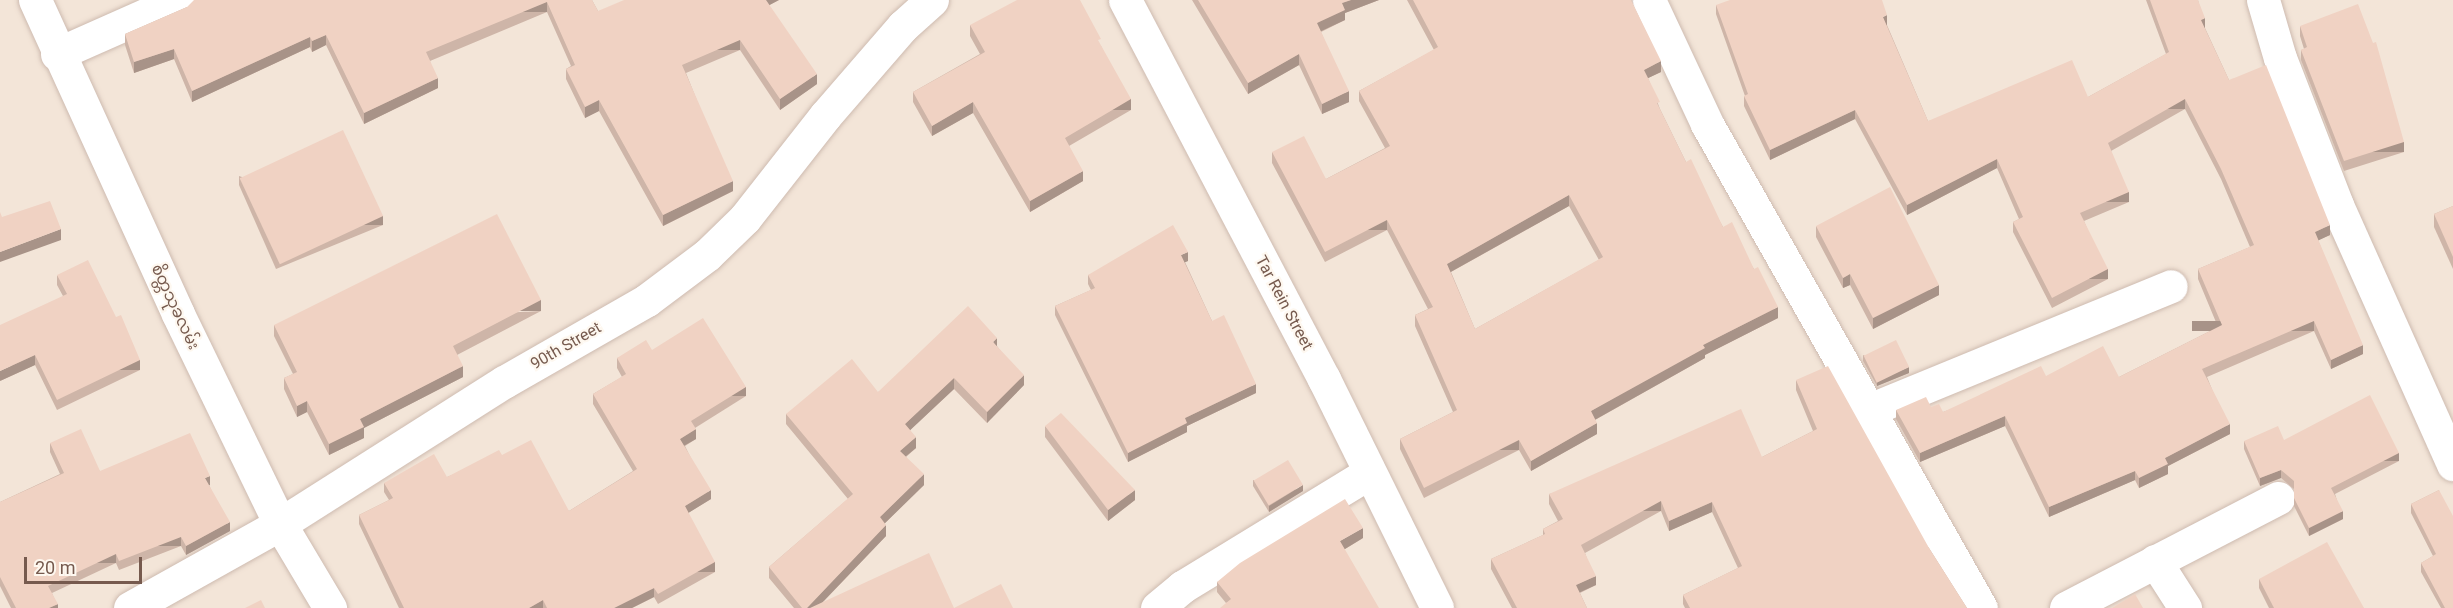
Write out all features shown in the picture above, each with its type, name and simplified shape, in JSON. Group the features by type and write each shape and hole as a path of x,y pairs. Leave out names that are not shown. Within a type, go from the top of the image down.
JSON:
{"street":[{"name":"စိတ္တသုခလမ်း","path":"35,0 57,54 280,524 330,608"},
{"path":"57,54 179,0"},
{"name":"90th Street","path":"130,608 280,524 504,382 647,300 707,255 745,218 825,116 903,27 932,0"},
{"name":"Tar Rein Street","path":"1125,0 1324,379 1437,608"},
{"path":"1650,0 1707,124 1981,608"},
{"path":"2263,0 2280,58 2337,205 2453,464"},
{"path":"1869,410 2171,286"},
{"path":"1157,608 1182,587 1369,472"},
{"path":"2066,608 2278,498"},
{"path":"2155,561 2185,608"}],"shaded area":[{"path":"0,0 2453,0 2453,608 0,608"}],"building":[{"path":"194,0 592,0 598,11 624,0 766,0 817,74 780,99 740,40 682,65 733,181 663,215 599,100 585,107 566,69 575,65 547,2 426,52 438,78 364,113 326,35 312,41 310,37 192,91 174,49 134,62 125,34 187,7"},
{"path":"1017,0 1080,0 1101,39 1098,40 1131,99 1065,138 1083,171 1030,201 973,102 932,126 913,92 985,52 970,25"},
{"path":"1198,0 1351,0 1342,3 1345,10 1317,23 1349,91 1322,104 1299,54 1248,83"},
{"path":"1413,0 1631,0 1661,61 1644,70 1660,102 1657,103 1686,162 1691,159 1723,227 1732,222 1754,269 1758,267 1778,307 1703,345 1705,348 1591,411 1597,423 1531,461 1519,440 1424,488 1400,439 1457,410 1415,315 1433,307 1387,220 1325,252 1272,152 1304,136 1326,179 1390,146 1359,91 1438,47","holes":["1569,195 1603,257 1475,329 1447,264"]},
{"path":"1730,0 1882,0 1887,15 1883,17 1928,121 2072,60 2088,97 2169,52 2150,0 2198,0 2205,18 2201,20 2229,80 2266,65 2330,225 2315,232 2363,345 2331,360 2314,321 2202,369 2230,424 2165,458 2168,464 2139,478 2135,471 2049,507 2005,416 1920,453 1896,410 1926,397 1931,407 1939,404 1943,412 2041,366 2046,376 2103,346 2119,377 2222,325 2198,269 2254,245 2221,169 2185,99 2108,143 2129,192 2080,213 2108,269 2052,298 2013,222 2023,217 1997,159 1907,205 1855,110 1770,150 1744,96 1748,94 1716,5"},
{"path":"2358,4 2373,43 2376,42 2404,142 2344,161 2301,50 2307,47 2300,26"},
{"path":"343,130 383,216 280,264 240,178"},
{"path":"1890,187 1939,285 1873,318 1850,274 1843,278 1816,226"},
{"path":"50,201 61,229 0,252 0,212 2,217"},
{"path":"2453,206 2453,257 2434,214"},
{"path":"497,214 541,300 453,346 463,366 360,419 364,427 329,444 307,401 297,406 284,378 297,372 274,325"},
{"path":"1173,225 1188,252 1181,255 1212,321 1224,315 1256,384 1185,418 1187,423 1128,453 1055,306 1095,288 1088,275"},
{"path":"88,260 116,317 121,315 140,360 57,400 35,355 0,371 0,325 67,294 57,275"},
{"path":"968,306 997,338 993,342 1024,375 987,412 954,378 905,424 916,437 900,451 924,474 880,517 886,525 807,608 802,608 769,567 853,494 786,414 852,359 878,392"},
{"path":"703,318 746,387 691,421 696,429 680,439 711,490 685,506 715,562 658,594 654,588 614,608 547,608 543,600 529,608 404,608 359,515 393,498 384,483 434,454 447,477 499,450 502,455 531,440 569,511 637,469 593,394 626,374 617,358 646,340 652,350"},
{"path":"1896,340 1909,367 1877,383 1864,356"},
{"path":"1828,366 1929,548 1967,608 1690,608 1683,595 1742,566 1712,502 1669,521 1661,501 1581,545 1596,576 1576,585 1587,608 1517,608 1491,559 1545,534 1543,529 1563,519 1549,494 1741,409 1762,457 1817,429 1796,380"},
{"path":"2370,395 2399,453 2331,488 2343,511 2309,528 2294,498 2294,481 2281,470 2260,478 2244,441 2278,426 2284,440"},
{"path":"1061,413 1135,490 1108,510 1045,426"},
{"path":"81,429 100,471 190,433 210,476 205,478 230,522 186,546 181,537 119,561 116,554 48,586 58,604 49,608 16,608 0,577 0,502 64,473 50,443"},
{"path":"1288,460 1303,485 1269,505 1254,481"},
{"path":"2439,490 2453,516 2453,608 2445,608 2421,563 2436,554 2411,504"},
{"path":"1345,499 1363,528 1340,541 1379,608 1220,608 1231,599 1217,582 1240,563"},
{"path":"2327,542 2364,608 2274,608 2259,579"},
{"path":"929,553 954,608 810,608"},
{"path":"1001,584 1013,608 954,608"},
{"path":"2135,594 2143,608 2112,608"},
{"path":"261,600 265,608 245,608"}]}
